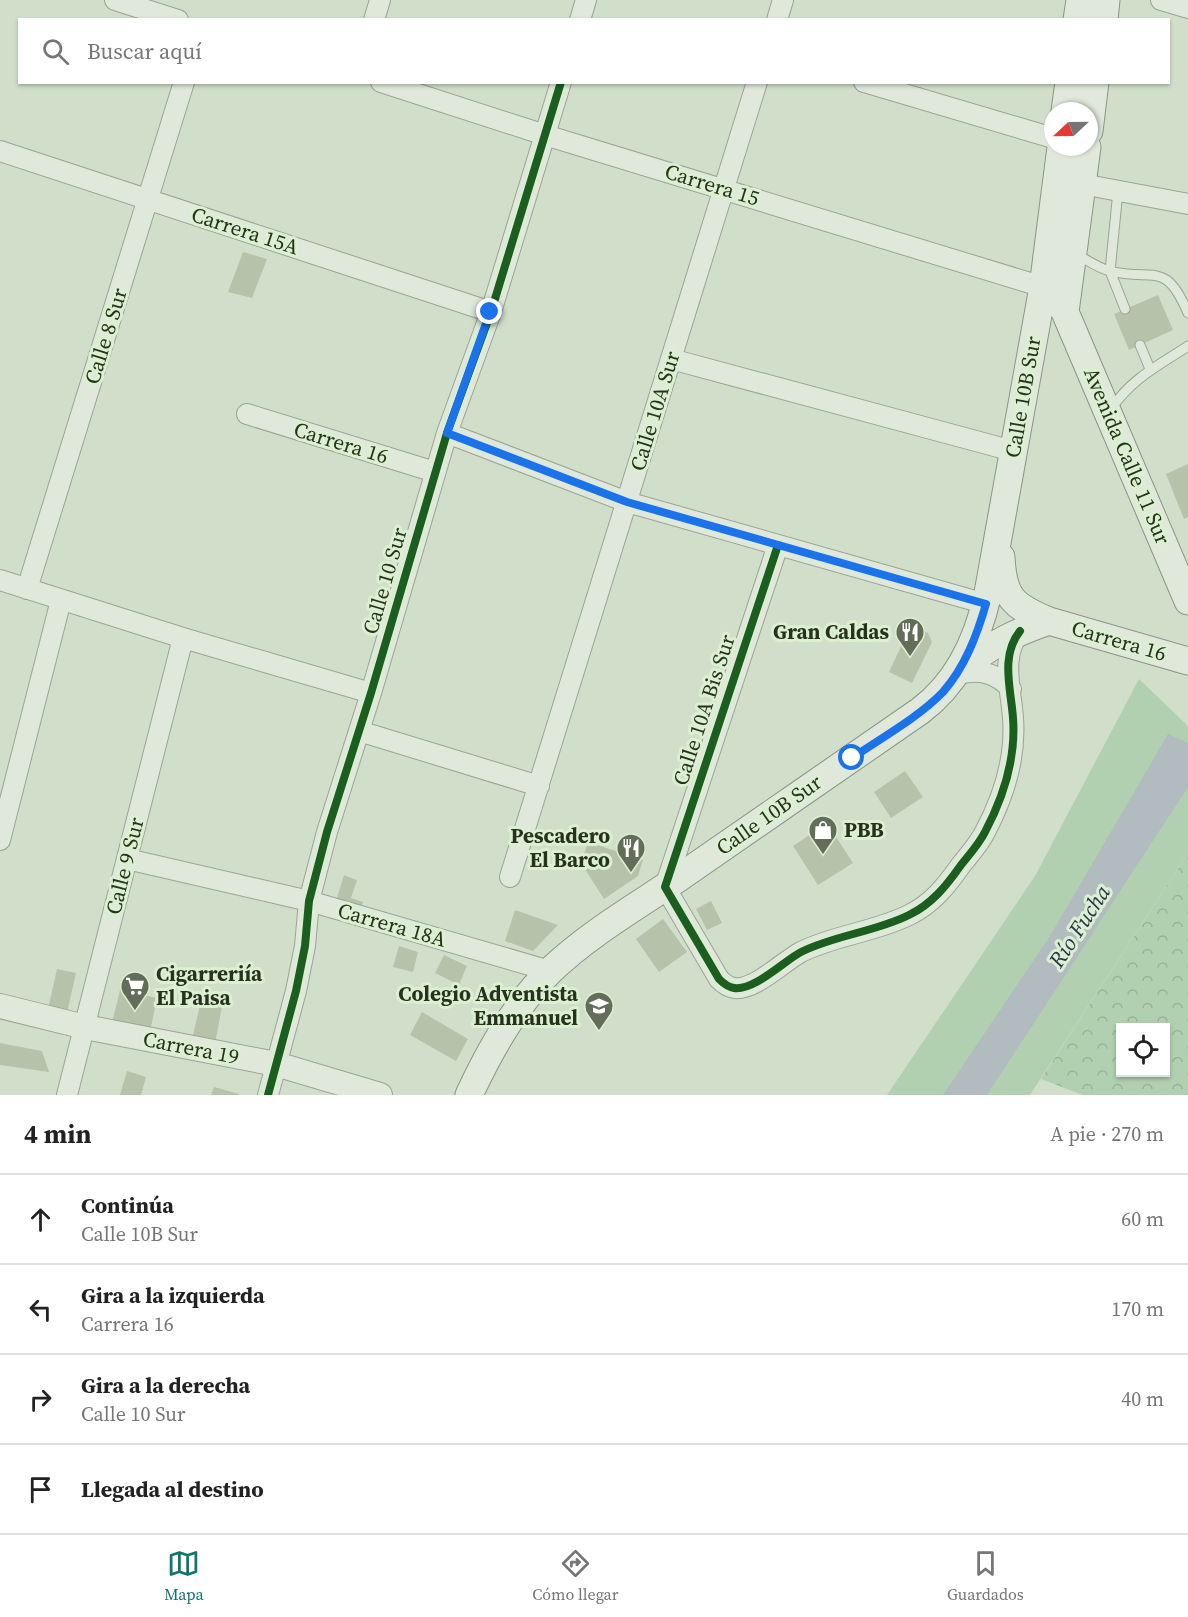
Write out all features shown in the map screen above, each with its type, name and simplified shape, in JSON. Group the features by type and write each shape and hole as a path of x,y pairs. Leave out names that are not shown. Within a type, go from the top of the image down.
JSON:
{"main road":[{"path":"1077,18 1080,0"},
{"path":"1104,18 1106,0"},
{"path":"1066,102 1069,84"},
{"path":"1093,102 1095,84"},
{"path":"1043,287 1060,156"},
{"path":"1065,312 1086,156"},
{"name":"Avenida Calle 11 Sur","path":"1043,287 1058,300 1065,312 1188,601"},
{"name":"Calle 10B Sur","path":"469,1095 502,1033 525,1000 550,971 595,933 920,711 954,679 974,640 986,604 1043,287"},
{"name":"Carrera 16","path":"1000,524 1006,592 1017,606 1049,621 1188,661"},
{"name":"Carrera 16","path":"954,679 992,646 1020,631 1049,621"}],"street":[{"path":"115,0 172,18"},
{"path":"375,18 380,0"},
{"path":"581,18 586,0"},
{"path":"778,18 783,0"},
{"path":"1161,0 1188,8"},
{"name":"Calle 8 Sur","path":"27,589 183,84"},
{"name":"Carrera 15","path":"387,84 545,135 1043,287"},
{"name":"Calle 10 Sur","path":"268,1095 298,980 305,946 309,901 327,832 371,693 447,433 490,312 560,84"},
{"name":"Calle 10A Sur","path":"510,877 756,84"},
{"path":"871,84 1044,135"},
{"name":"Carrera 15A","path":"0,152 490,312"},
{"path":"1082,184 1188,204"},
{"path":"671,358 1013,451"},
{"name":"Carrera 16","path":"247,414 435,472"},
{"path":"447,433 627,502 986,604"},
{"name":"Calle 10A Bis Sur","path":"665,887 778,545"},
{"path":"0,580 183,638 371,693"},
{"path":"0,840 61,600"},
{"path":"665,887 719,979 727,986 735,988 750,985 808,948 911,915 943,890 984,834 999,803 1011,758 1014,722 1008,655 1014,638 1020,631"},
{"name":"Calle 9 Sur","path":"68,1095 183,638"},
{"path":"954,679 969,671 988,673 1011,689"},
{"path":"359,731 538,786"},
{"name":"Carrera 18A","path":"127,859 309,901 550,971"},
{"name":"Carrera 19","path":"0,1006 85,1027 276,1064 380,1095"}],"lane":[{"path":"1118,191 1110,271 1125,309"},
{"path":"1073,252 1110,271 1156,275 1168,280 1180,294 1188,313"},
{"path":"1140,345 1150,369"},
{"path":"1108,413 1123,391 1150,369 1188,346"}],"green space":[{"path":"1139,679 1188,726 1188,853 1030,1095 887,1095 1035,876"},
{"path":"1188,853 1188,1095 1083,1095 1041,1079"}],"water":[{"name":"Río Fucha","path":"1168,734 1188,743 1188,787 987,1095 943,1095 1050,936"}],"building":[{"path":"243,252 267,259 252,298 228,292"},
{"path":"1158,295 1173,330 1129,350 1114,314"},
{"path":"1188,464 1188,517 1184,519 1166,474"},
{"name":"Gran Caldas","path":"911,625 928,633 932,642 912,683 889,672"},
{"path":"905,771 923,797 891,818 874,792"},
{"name":"PBB","path":"827,823 853,863 818,885 793,846"},
{"path":"588,842 643,860 638,876 604,899 581,863"},
{"path":"344,875 357,880 351,898 363,902 361,908 336,901"},
{"path":"711,901 722,923 707,930 696,909"},
{"path":"515,910 558,925 533,951 505,941"},
{"path":"663,919 687,952 659,972 636,939"},
{"path":"399,946 418,952 413,972 393,967"},
{"path":"444,955 467,966 459,985 435,973"},
{"path":"57,969 76,973 67,1013 48,1009"},
{"name":"Cigarreriía El Paisa","path":"120,990 157,998 150,1032 112,1023"},
{"path":"201,1001 222,1006 215,1044 192,1039"},
{"path":"422,1012 468,1039 456,1061 410,1035"},
{"path":"0,1043 42,1051 49,1072 0,1065"},
{"path":"127,1071 146,1077 141,1095 120,1095"},
{"path":"214,1087 239,1094 239,1095 211,1095"}],"cycle path":[{"path":"268,1095 296,991 305,946 309,901 327,832 371,693 447,433 491,312 560,84"},
{"path":"778,545 665,887 719,979 734,988 751,985 794,956 814,946 883,926 909,915 932,900 950,880 983,836 1007,777 1013,733 1008,662 1010,651 1020,631"}],"place":[{"name":"Gran Caldas","path":"910,658"},
{"name":"PBB","path":"823,856"},
{"name":"Pescadero El Barco","path":"631,874"},
{"name":"Cigarreriía El Paisa","path":"135,1012"},
{"name":"Colegio Adventista Emmanuel","path":"599,1032"}],"route":[{"path":"490,312 447,433 627,502 986,604 974,640 950,683 928,705 852,758"}]}
